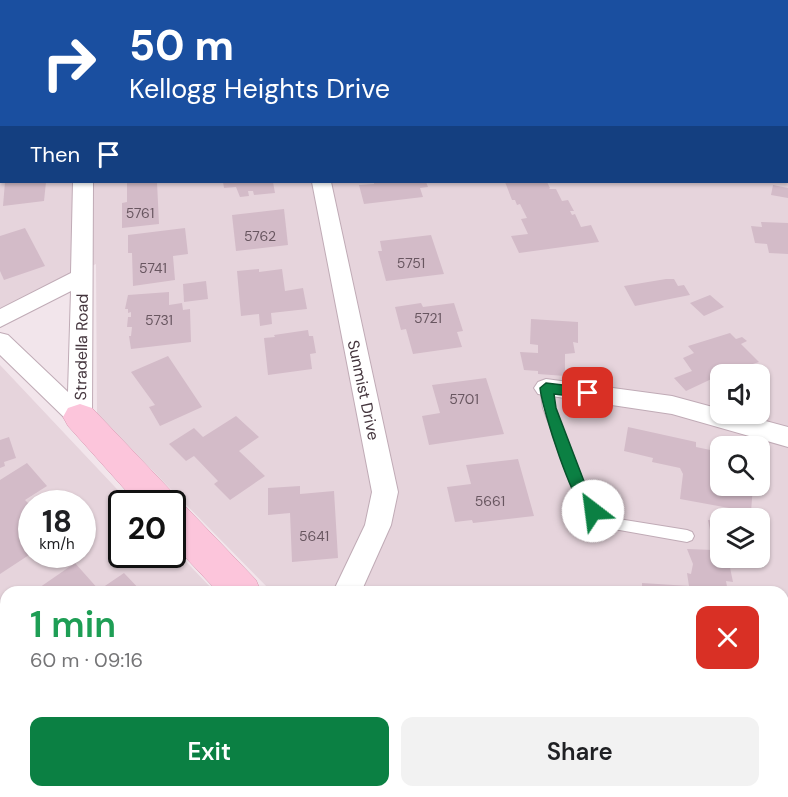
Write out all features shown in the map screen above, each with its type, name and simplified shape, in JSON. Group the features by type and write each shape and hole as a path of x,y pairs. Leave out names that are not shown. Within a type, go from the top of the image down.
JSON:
{"street":[{"name":"Stradella Road","path":"80,417 83,183"},
{"name":"Sunmist Drive","path":"321,183 385,492 378,525 350,586"},
{"name":"Stradella Road","path":"0,319 83,276"},
{"path":"0,341 80,417 147,490"},
{"path":"546,388 672,405 788,436"},
{"path":"186,532 236,586"}],"lane":[{"path":"546,388 549,408 584,500 602,522 687,536"}],"shaded area":[{"path":"0,183 788,183 788,586 266,586 186,505 186,490 172,490 97,414 96,264 0,308"},
{"path":"0,365 118,490 108,490 108,568 186,568 186,562 209,586 0,586"}],"building":[{"path":"5,183 46,183 44,201 3,206"},
{"path":"127,183 157,183 159,224 122,228 122,203 127,202"},
{"path":"223,183 273,183 275,193 254,195 253,191 248,191 249,196 240,197 236,187 224,188"},
{"path":"426,183 428,187 420,188 423,197 364,204 359,185"},
{"path":"505,183 548,183 549,189 556,189 562,201 568,200 574,211 570,211 572,215 575,214 581,227 591,225 599,242 519,253 511,236 528,234 521,219 527,218 520,204 517,205 515,200 512,200"},
{"path":"773,185 788,188 788,198 771,195"},
{"path":"284,209 288,245 236,251 232,215"},
{"path":"761,222 788,223 788,254 769,253 767,244 755,243 751,226 762,227"},
{"path":"25,228 45,266 4,280 0,271 0,236"},
{"path":"185,228 188,254 173,256 175,280 133,286 132,253 128,253 128,235"},
{"path":"431,235 444,274 386,281 378,251 382,251 380,241"},
{"path":"259,269 259,272 282,269 285,291 303,288 307,309 271,313 272,324 260,326 259,314 241,316 237,271"},
{"path":"674,279 678,286 684,285 690,295 635,306 624,286"},
{"path":"206,281 208,299 184,302 183,284"},
{"path":"169,292 169,305 182,303 183,310 190,309 191,342 131,349 129,336 131,336 132,327 127,327 131,312 128,313 128,309 125,309 128,295"},
{"path":"710,295 724,307 704,316 690,303"},
{"path":"421,303 423,307 454,303 463,331 457,332 462,347 413,354 406,329 401,330 395,307"},
{"path":"531,319 578,322 578,343 573,342 575,353 565,354 565,376 538,374 538,371 524,370 520,352 538,353 538,345 530,344"},
{"path":"308,330 309,336 313,336 316,353 310,354 312,369 268,375 264,338"},
{"path":"730,333 736,339 742,337 747,341 741,344 759,362 710,364 710,380 686,391 674,378 692,371 683,358 694,353 688,346"},
{"path":"168,356 202,407 160,426 149,407 155,405 131,372"},
{"path":"486,378 504,434 429,445 422,416 440,413 432,385"},
{"path":"236,416 259,437 239,451 265,476 230,500 214,484 218,481 194,456 186,461 169,444 194,428 203,437"},
{"path":"628,427 696,442 696,447 710,450 710,496 752,496 751,508 729,508 680,499 683,474 680,468 652,462 653,458 624,451"},
{"path":"9,437 16,458 4,462 5,466 0,468 0,440"},
{"path":"518,459 534,516 473,523 472,520 455,522 447,487 471,484 466,465"},
{"path":"27,463 47,486 41,490 18,490 18,562 0,574 0,480"},
{"path":"300,486 300,494 334,491 338,558 292,562 290,513 268,515 268,488"},
{"path":"687,549 710,550 710,568 730,568 733,582 726,581 727,586 689,586 687,573 691,574 693,564"},
{"path":"68,568 79,568 95,586 42,586"},
{"path":"124,573 136,586 105,586"},
{"path":"642,583 689,586 642,586"}],"route":[{"path":"588,393 546,388 549,408 584,500 593,511"}]}
